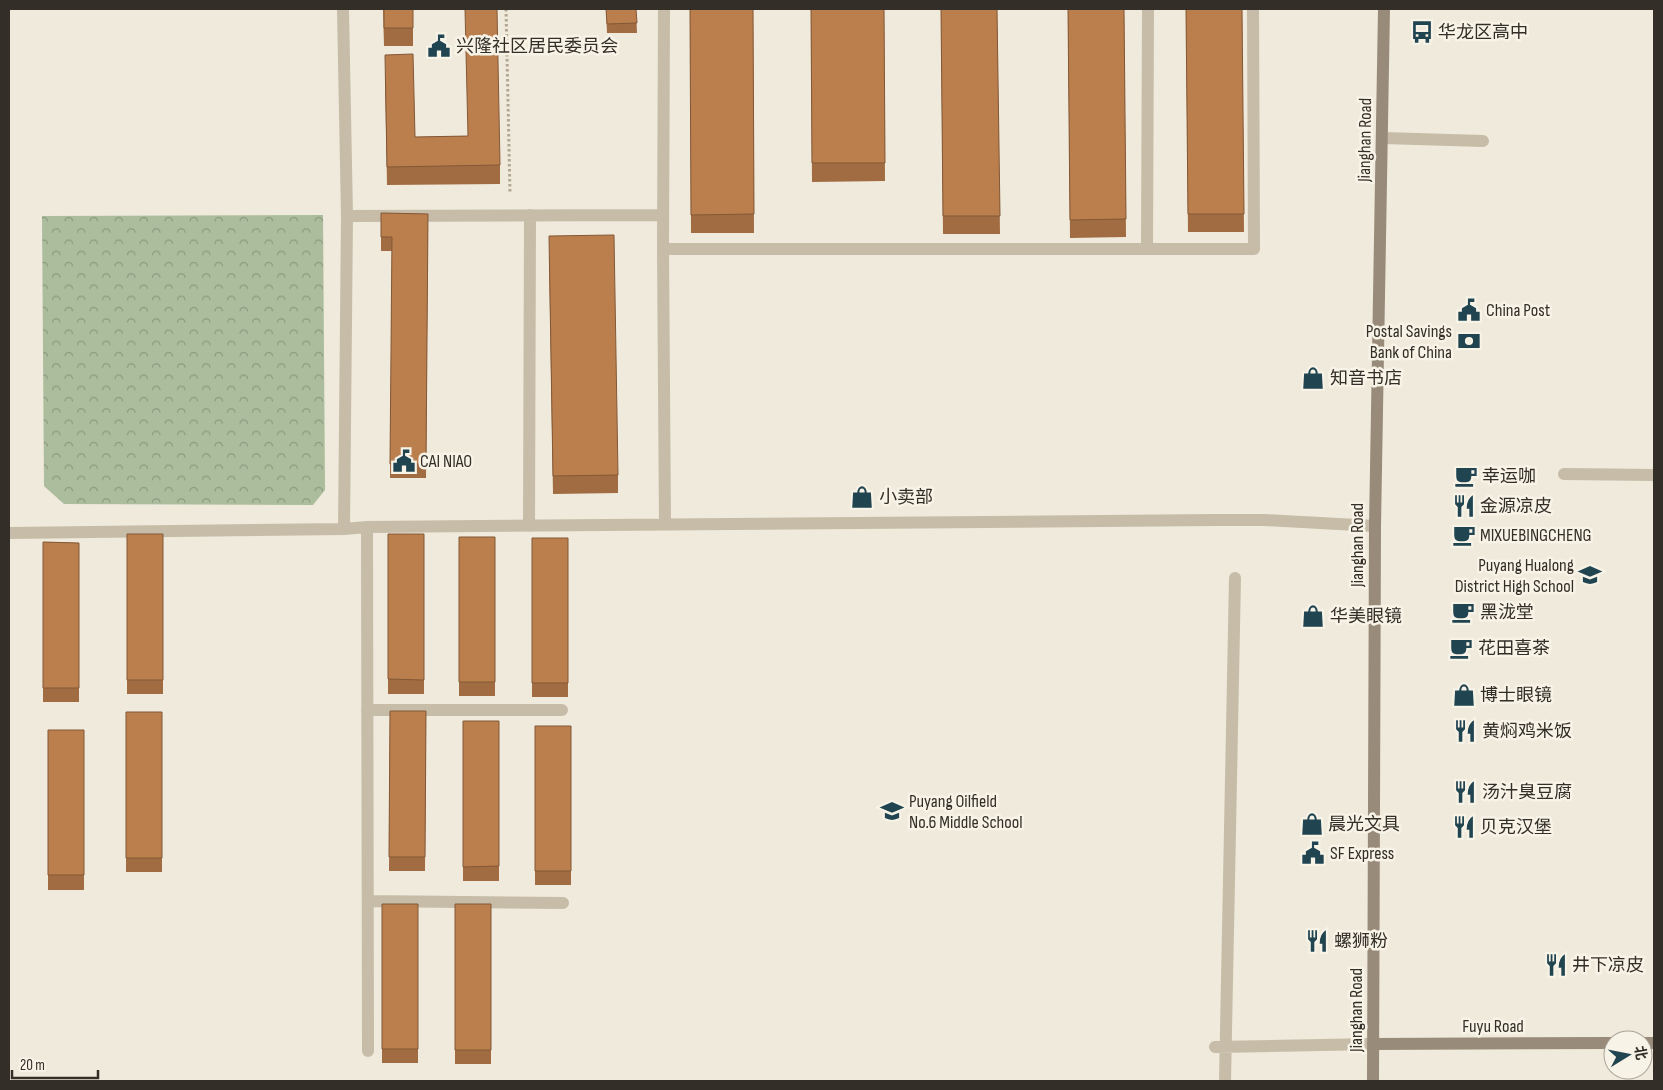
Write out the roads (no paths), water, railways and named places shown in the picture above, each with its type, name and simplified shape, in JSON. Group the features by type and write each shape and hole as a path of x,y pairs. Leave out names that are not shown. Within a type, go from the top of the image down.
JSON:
{"street":[{"path":"343,9 347,216 344,529"},
{"path":"664,9 664,524"},
{"path":"1147,249 1148,9"},
{"path":"663,249 1254,248 1254,9"},
{"name":"Jianghan Road","path":"1373,1081 1374,526 1384,9"},
{"path":"1383,138 1482,141"},
{"path":"529,526 530,215"},
{"path":"347,216 663,215"},
{"path":"1564,474 1654,475"},
{"path":"9,533 344,529 367,527 1264,520 1374,526"},
{"path":"367,527 368,1051"},
{"path":"1225,1081 1221,1047 1235,578"},
{"path":"367,710 562,710"},
{"path":"368,901 563,903"},
{"path":"1221,1047 1373,1044"},
{"name":"Fuyu Road","path":"1373,1044 1603,1044"}],"place":[{"name":"华龙区高中","path":"1422,32"},
{"name":"兴隆社区居民委员会","path":"439,46"},
{"name":"China Post","path":"1469,310"},
{"name":"Postal Savings Bank of China","path":"1469,341"},
{"name":"知音书店","path":"1313,378"},
{"name":"CAI NIAO","path":"404,461"},
{"name":"幸运咖","path":"1466,476"},
{"name":"小卖部","path":"862,497"},
{"name":"金源凉皮","path":"1464,506"},
{"name":"MIXUEBINGCHENG","path":"1464,535"},
{"name":"Puyang Hualong District High School","path":"1590,575"},
{"name":"黑泷堂","path":"1463,612"},
{"name":"华美眼镜","path":"1313,616"},
{"name":"花田喜茶","path":"1461,648"},
{"name":"博士眼镜","path":"1464,695"},
{"name":"黄焖鸡米饭","path":"1465,731"},
{"name":"汤汁臭豆腐","path":"1465,792"},
{"name":"Puyang Oilfield No.6 Middle School","path":"892,811"},
{"name":"晨光文具","path":"1312,824"},
{"name":"贝克汉堡","path":"1464,827"},
{"name":"SF Express","path":"1313,853"},
{"name":"螺狮粉","path":"1317,941"},
{"name":"井下凉皮","path":"1556,965"}]}
